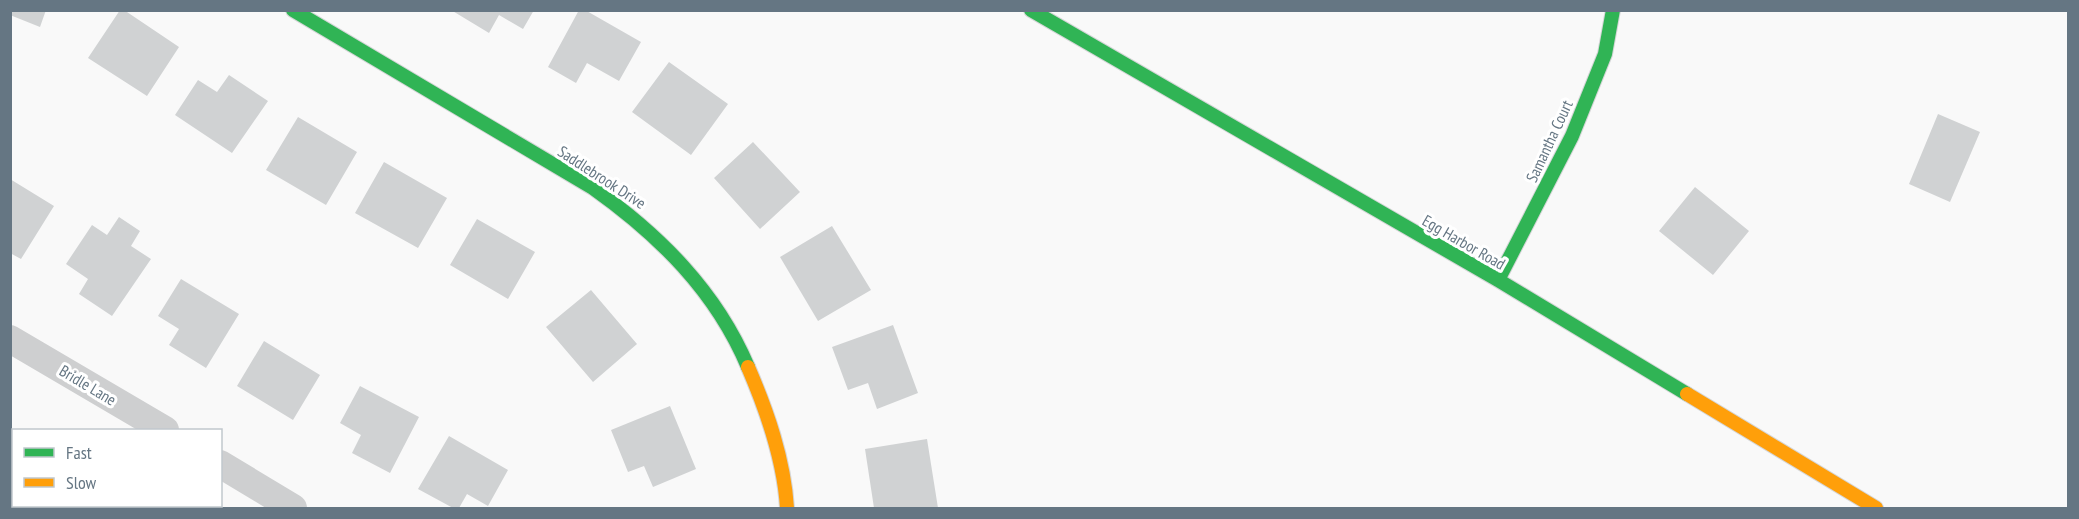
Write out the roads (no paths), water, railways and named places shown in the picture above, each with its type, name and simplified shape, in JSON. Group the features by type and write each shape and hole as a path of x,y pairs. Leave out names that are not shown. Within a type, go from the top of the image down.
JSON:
{"street":[{"name":"Saddlebrook Drive","path":"293,10 593,188 627,210 657,237 706,292 752,367 777,449 787,508"},
{"name":"Egg Harbor Road","path":"1031,10 1498,280 1876,508"},
{"name":"Samantha Court","path":"1498,280 1572,136 1605,54 1613,10"},
{"name":"Bridle Lane","path":"10,339 163,429"},
{"path":"222,465 292,508"}]}
